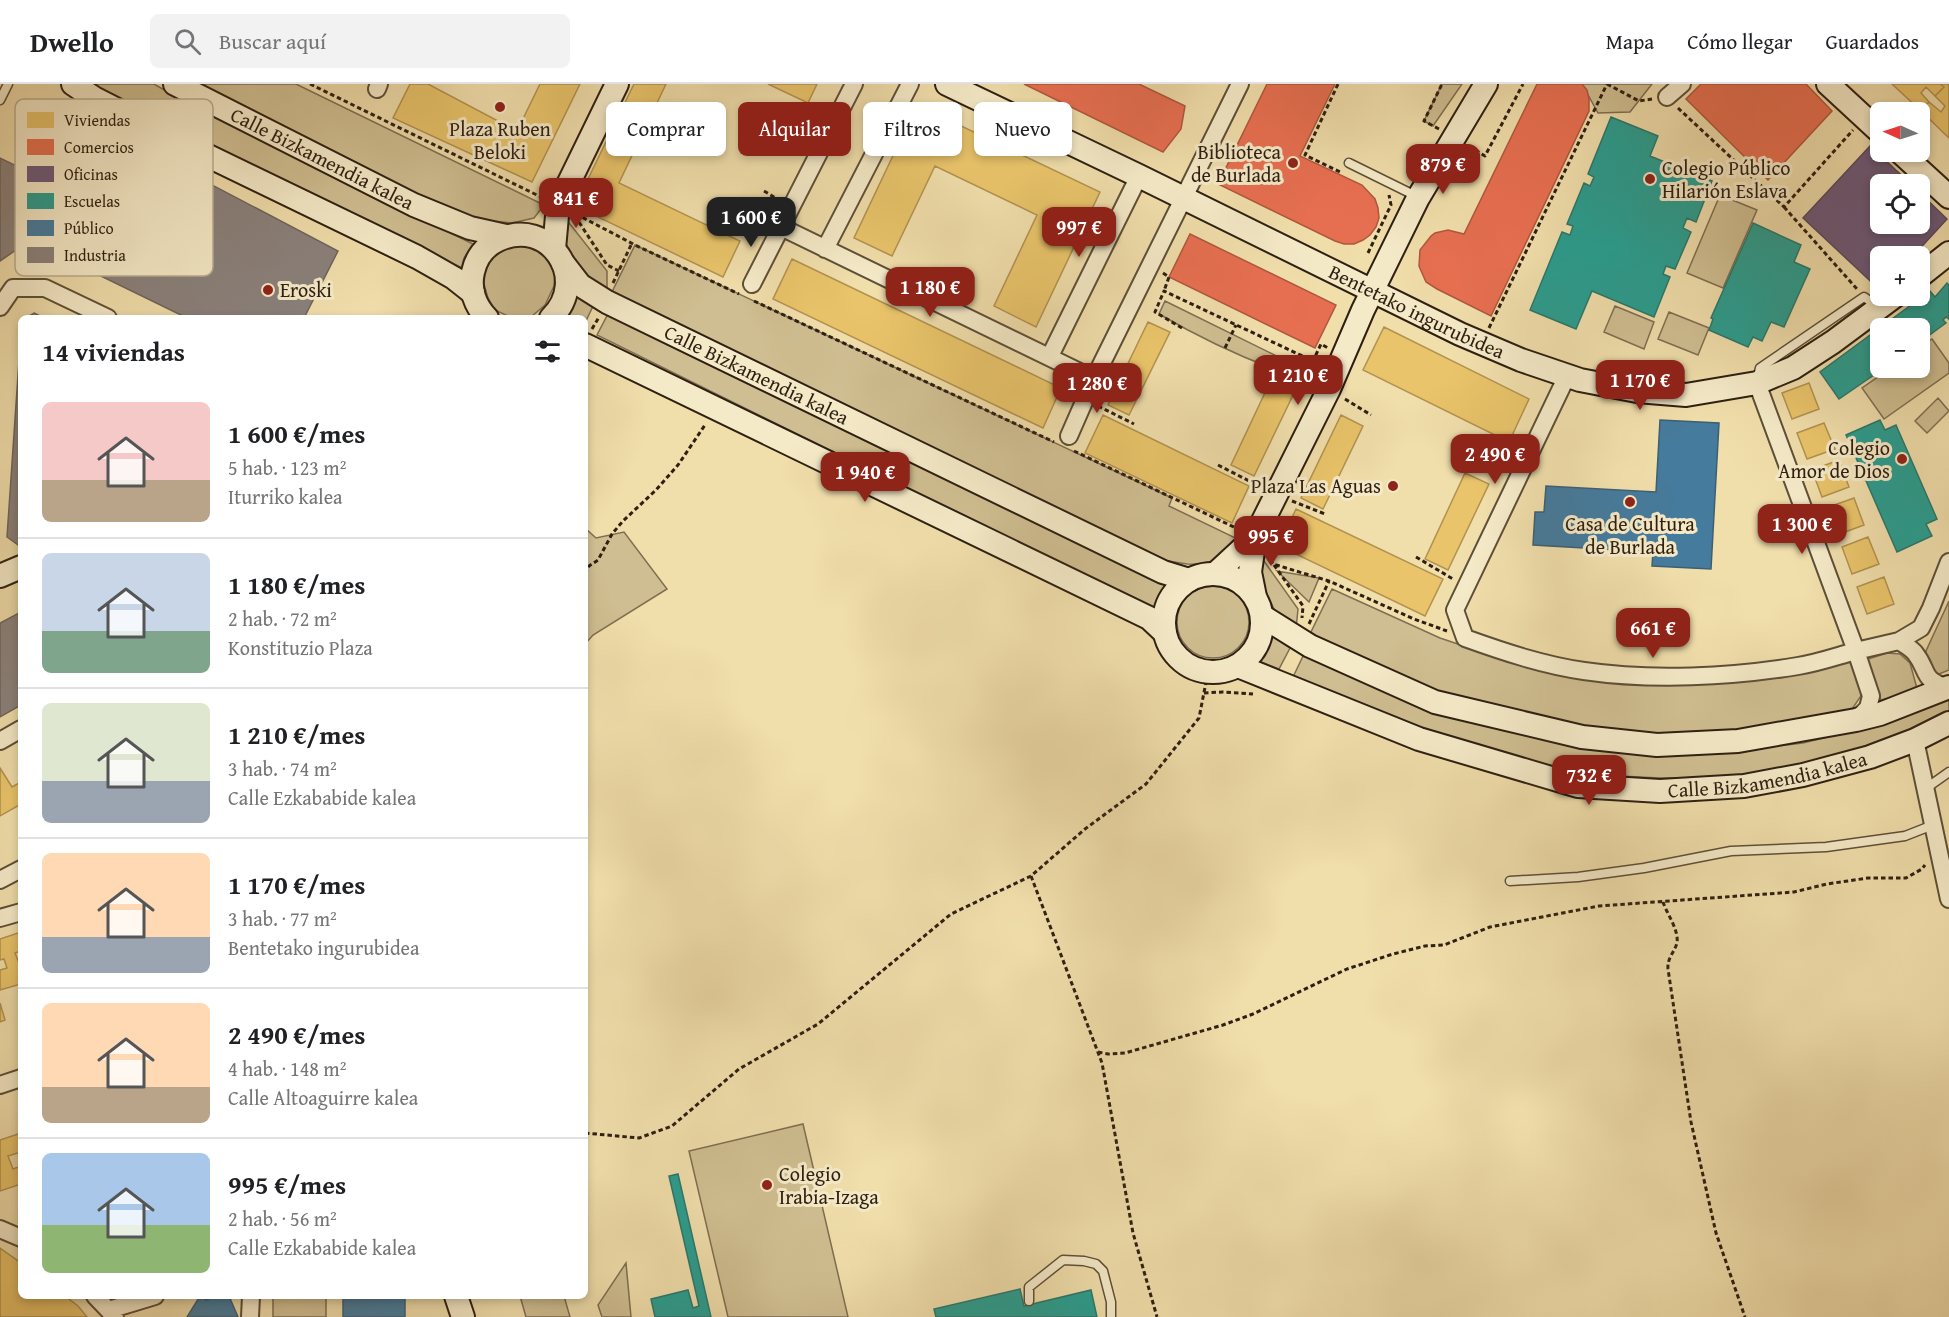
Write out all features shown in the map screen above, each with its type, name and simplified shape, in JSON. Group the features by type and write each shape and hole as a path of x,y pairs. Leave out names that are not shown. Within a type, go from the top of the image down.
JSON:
{"main road":[{"path":"73,84 94,98"},
{"name":"Calle Bizkamendia kalea","path":"175,84 205,99"},
{"path":"554,315 559,311 566,296 568,279 559,256 558,205 617,84"},
{"name":"Bentetako ingurubidea","path":"947,84 1482,343 1521,360 1580,380 1637,391 1686,395 1757,382 1793,368 1833,342 1873,306"},
{"path":"1258,607 1245,585 1231,577 1216,573 1202,575 1189,580 1177,589 1168,602 1164,617 1164,633 1170,648 1180,660 1206,682 1238,666 1249,657 1257,645 1262,631 1258,607 1250,572 1255,537 1329,389 1364,286 1486,84"},
{"path":"1828,84 1870,114"},
{"path":"1851,84 1870,112"},
{"name":"Calle Bizkamendia kalea","path":"213,103 414,205 470,228 535,237 545,242 559,256 580,285 607,302 1164,572 1189,580"},
{"path":"213,158 417,257 454,278 476,309"},
{"path":"1930,158 1949,176"},
{"path":"1911,162 1949,197"},
{"path":"476,309 471,279 475,264 482,252 493,242 515,235 558,205"},
{"path":"1930,268 1949,253"},
{"path":"588,346 1149,618 1164,633"},
{"path":"1216,573 1255,537"},
{"path":"0,576 18,568"},
{"name":"Calle Bizkamendia kalea","path":"1258,607 1302,642 1435,702 1582,737 1657,745 1738,741 1880,714 1948,688"},
{"name":"Calle Bizkamendia kalea","path":"1238,666 1419,739 1578,786 1660,791 1744,786 1803,775 1870,757 1915,740 1949,723"},
{"path":"457,1299 463,1317"}],"street":[{"path":"749,293 854,84"},
{"path":"825,249 910,84"},
{"path":"1068,444 1094,379 1240,84"},
{"path":"1667,98 1682,84"},
{"path":"1050,356 1139,176"},
{"path":"781,228 1094,379"},
{"path":"0,307 13,288 45,288 102,315"},
{"path":"1567,376 1455,610 1465,638 1513,655 1584,671 1665,677 1800,666 1899,641 1921,628 1949,562"},
{"path":"1757,382 1871,696 1868,708 1856,720"},
{"path":"1899,641 1913,650 1920,660 1925,675 1934,683 1948,688"},
{"path":"0,741 18,731"},
{"path":"1915,740 1946,876 1949,899"},
{"path":"0,880 18,871"},
{"path":"0,918 18,913"},
{"path":"0,1085 18,1079"},
{"path":"0,1229 18,1237"},
{"path":"98,1299 112,1313 147,1299"},
{"path":"250,1317 251,1299"}],"lane":[{"path":"0,100 8,84"},
{"path":"60,84 94,98"},
{"path":"1349,163 1418,198"},
{"path":"1925,789 1949,772"},
{"path":"1510,881 1578,877 1644,868 1731,851 1826,848 1905,836 1933,825"},
{"path":"1029,1301 1029,1287 1063,1260 1084,1261 1096,1264 1102,1271 1111,1302 1111,1317"}],"path":[{"path":"310,84 558,205"},
{"path":"1338,84 1305,154 1347,175"},
{"path":"1442,84 1424,121 1485,156 1523,84"},
{"path":"1482,343 1607,84 1639,101 1667,98 1785,207 1870,290"},
{"path":"1785,207 1870,117"},
{"path":"1364,286 1391,205 1389,195"},
{"path":"619,271 606,265 573,212 632,243 749,293 1068,444 1255,537 1303,606 1302,642"},
{"path":"610,291 632,243"},
{"path":"1182,328 1155,312 1164,291 1313,361"},
{"path":"1225,348 1236,324"},
{"path":"1266,367 1304,380"},
{"path":"1329,389 1371,416"},
{"path":"1085,400 1134,424"},
{"path":"588,569 598,560 612,534 671,474 704,428"},
{"path":"1462,458 1520,475"},
{"path":"1218,465 1276,495 1325,514"},
{"path":"1416,557 1466,587"},
{"path":"1273,564 1329,581 1414,619 1465,638"},
{"path":"1302,642 1329,581"},
{"path":"588,1133 639,1138 672,1126 739,1069 818,1024 951,915 1031,876 1085,829 1146,784 1198,718 1206,682 1223,692 1273,698 1280,683"},
{"path":"1098,1052 1125,1053 1223,1026 1347,969 1425,946 1444,945 1490,927 1599,906 1794,892 1868,878 1901,879 1916,873 1926,864"},
{"path":"1031,876 1102,1063 1133,1233 1156,1317"},
{"path":"1663,902 1677,935 1677,944 1668,957 1668,969 1691,1122 1716,1233 1745,1317"}],"shaded area":[{"path":"93,84 154,84 180,99 118,99"},
{"path":"191,84 296,84 544,205 534,218 512,223 470,219"},
{"path":"1442,84 1462,84 1433,126 1424,121"},
{"path":"1582,84 1652,84 1630,112 1598,113"},
{"path":"213,116 473,244 464,258 462,268 213,146"},
{"path":"1720,195 1757,210 1723,288 1687,273"},
{"path":"562,214 607,271 607,289 584,273 568,250 562,231"},
{"path":"526,245 544,254 555,274 554,286 545,305 533,315 506,315 495,310 488,298 484,284 485,272 494,253 509,246"},
{"path":"635,245 1172,498 1169,506 1248,544 1215,565 1162,560 612,292"},
{"path":"577,294 594,304 588,317 566,315"},
{"path":"1165,301 1301,368 1296,377 1209,341 1159,314"},
{"path":"1615,306 1654,322 1644,349 1604,332"},
{"path":"609,312 1166,585 1159,596 1155,611 597,335"},
{"path":"1669,312 1709,328 1698,355 1658,339"},
{"path":"1932,339 1949,363 1949,373 1884,419 1862,388 1876,378 1930,378 1930,340"},
{"path":"1938,398 1949,411 1927,433 1915,421"},
{"path":"588,531 596,538 624,532 667,589 593,635 588,641"},
{"path":"1259,554 1298,609 1296,629 1275,611 1258,576"},
{"path":"1277,571 1319,578 1309,602"},
{"path":"1213,586 1233,592 1243,602 1249,622 1243,642 1233,652 1213,658 1193,652 1183,642 1177,622 1183,602 1193,592"},
{"path":"1332,589 1440,638 1508,661 1573,675 1852,660 1863,693 1850,712 1725,733 1660,735 1597,733 1477,705 1419,685 1310,634"},
{"path":"1949,601 1949,670 1939,674 1926,669 1926,651"},
{"path":"1271,635 1290,648 1279,669 1259,661 1268,648"},
{"path":"1887,653 1900,654 1910,663 1918,692 1881,700 1865,660"},
{"path":"1304,654 1457,718 1505,731 1612,752 1744,750 1803,743 1905,715 1949,699 1949,713 1865,750 1742,777 1660,778 1579,774 1538,768 1461,746 1293,677"},
{"path":"803,1124 848,1317 728,1317 689,1151"},
{"path":"626,1263 631,1317 602,1317 598,1305"},
{"path":"273,1299 326,1299 326,1317 273,1317"},
{"path":"521,1299 565,1299 570,1317 526,1317"}],"building: Viviendas":[{"path":"410,84 428,84 517,131 540,84 580,84 532,182 393,118"},
{"path":"634,84 666,84 657,102 625,102"},
{"path":"768,84 817,84 808,102"},
{"path":"1892,84 1940,84 1944,87 1935,96 1926,87 1921,93 1929,102 1911,102"},
{"path":"1940,84 1949,84 1949,138 1930,120 1930,103 1941,112 1945,106 1935,96 1944,87"},
{"path":"962,126 974,132 974,156 1024,156 1100,192 1036,327 994,306 1037,215 935,166 892,256 854,238 893,156 962,156"},
{"path":"606,142 606,156 632,156 619,183 740,241 723,277 575,206"},
{"path":"792,259 1061,388 1043,428 773,299"},
{"path":"1148,322 1170,332 1129,415 1108,405"},
{"path":"1384,327 1529,399 1509,442 1363,370"},
{"path":"1271,380 1295,391 1254,476 1231,465"},
{"path":"1809,383 1819,409 1792,419 1782,393"},
{"path":"1103,415 1249,486 1232,523 1085,453"},
{"path":"1341,415 1363,426 1323,509 1301,498"},
{"path":"1824,423 1835,449 1807,459 1797,433"},
{"path":"1839,460 1849,487 1822,497 1812,470"},
{"path":"1465,473 1489,484 1448,570 1425,559"},
{"path":"1854,498 1864,525 1837,535 1826,508"},
{"path":"1296,509 1443,579 1425,616 1279,546"},
{"path":"1868,537 1879,564 1852,574 1842,547"},
{"path":"1884,577 1894,604 1867,614 1857,587"},
{"path":"0,768 12,787 18,784 18,806 0,816"},
{"path":"18,933 18,952 15,953 18,960 18,985 0,990 0,970 7,968 4,959 0,960 0,939"},
{"path":"0,1003 5,1020 0,1022"},
{"path":"18,1134 18,1153 8,1156 13,1169 18,1167 18,1185 0,1191 0,1140"},
{"path":"0,1248 18,1261 18,1299 69,1299 87,1317 0,1317"}],"building: Comercios":[{"path":"1024,84 1139,84 1185,106 1181,129 1163,152 1072,107 1072,102 1061,102"},
{"path":"1267,84 1335,84 1300,156 1362,185 1375,199 1379,218 1376,227 1363,240 1354,244 1335,241 1218,184"},
{"path":"1537,84 1582,84 1587,90 1589,111 1491,316 1426,282 1419,266 1420,250 1435,233 1448,230 1464,234"},
{"path":"1701,84 1806,84 1832,111 1768,180 1686,99"},
{"path":"1190,234 1336,305 1315,348 1169,277"}],"building: Oficinas":[{"path":"1870,146 1870,162 1887,162 1900,174 1870,174 1870,234 1930,234 1930,203 1947,219 1922,246 1870,246 1870,281 1803,218"}],"building: Escuelas":[{"path":"1611,117 1658,136 1650,156 1712,181 1696,222 1687,218 1683,228 1691,232 1675,269 1666,266 1663,274 1670,277 1654,317 1592,291 1576,329 1530,310 1562,232 1570,235 1573,226 1567,224 1584,183 1590,186 1594,177 1588,174"},
{"path":"1753,223 1801,245 1794,262 1810,269 1784,327 1771,322 1762,341 1753,337 1748,347 1709,330 1713,319 1711,318"},
{"path":"1947,283 1949,285 1949,319 1946,317 1943,320 1946,323 1930,335 1930,318 1893,318 1910,306 1930,306 1930,291 1935,297"},
{"path":"1870,335 1870,378 1839,399 1820,372"},
{"path":"1880,420 1885,430 1896,425 1937,519 1926,524 1932,536 1897,552 1846,435"},
{"path":"678,1174 711,1317 655,1317 651,1299 688,1290 693,1308 699,1306 669,1176"},
{"path":"1020,1289 1024,1306 1091,1290 1097,1317 936,1317 934,1309"}],"building: Público":[{"name":"Casa de Cultura de Burlada","path":"1660,420 1719,423 1711,569 1652,566 1653,552 1533,545 1535,512 1544,512 1546,486 1656,492"},
{"path":"198,1299 230,1299 238,1317 187,1317"},
{"path":"343,1299 405,1299 405,1317 343,1317"}],"building: Industria":[{"path":"0,158 15,165 15,251 0,261"},
{"path":"213,185 338,251 306,315 181,315 101,276 213,276"},
{"path":"18,375 18,545 7,537"},
{"path":"18,614 18,707 0,717 0,623"}],"place":[{"name":"Plaza Ruben Beloki","path":"500,107"},
{"name":"Biblioteca de Burlada","path":"1293,163"},
{"name":"Colegio Público Hilarión Eslava","path":"1650,179"},
{"name":"Eroski","path":"268,290"},
{"name":"Colegio Amor de Dios","path":"1902,459"},
{"name":"Plaza Las Aguas","path":"1393,486"},
{"name":"Casa de Cultura de Burlada","path":"1630,502"},
{"name":"Colegio Irabia-Izaga","path":"767,1185"}]}
